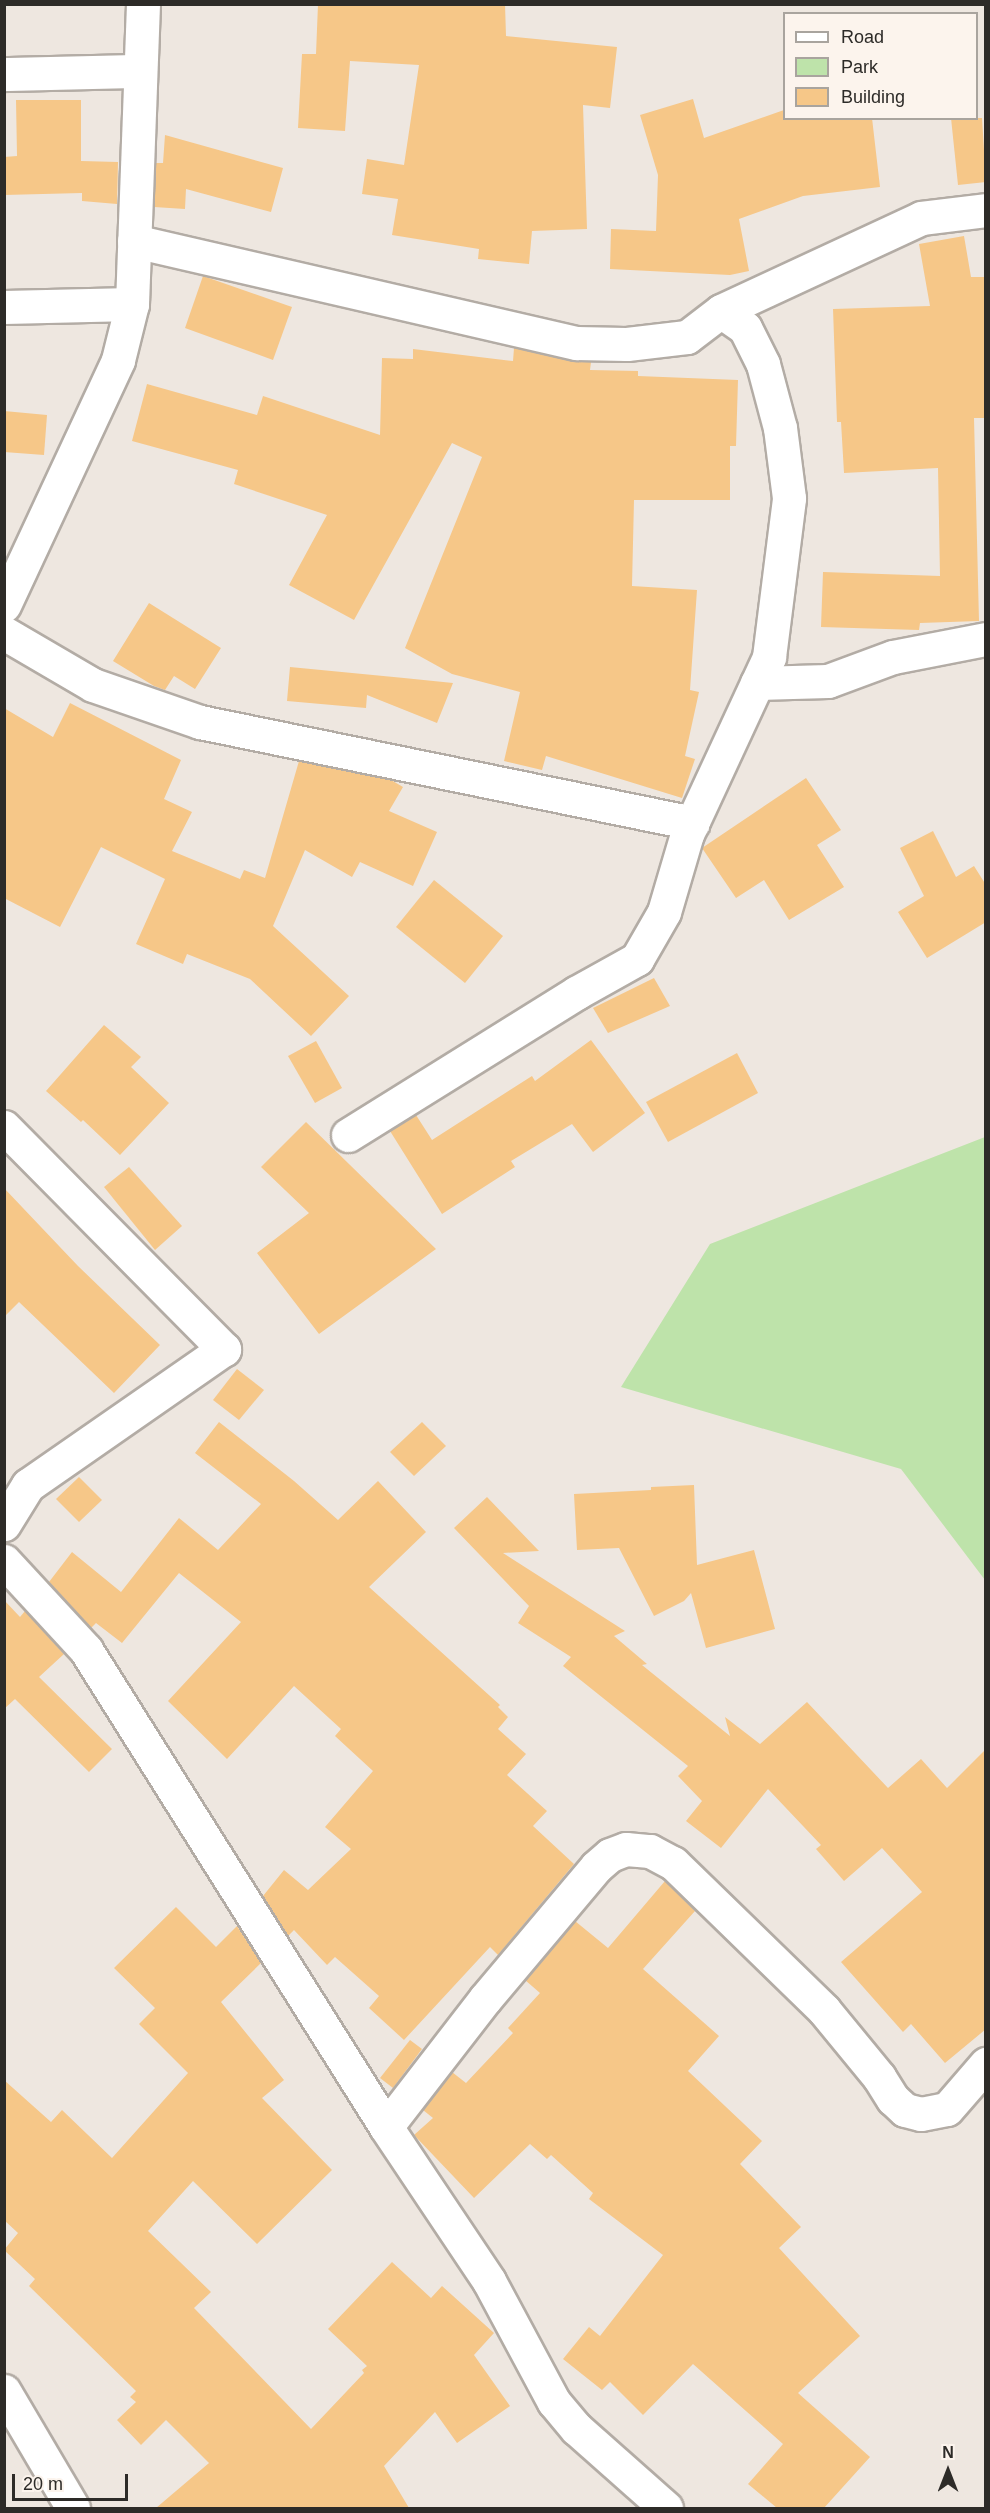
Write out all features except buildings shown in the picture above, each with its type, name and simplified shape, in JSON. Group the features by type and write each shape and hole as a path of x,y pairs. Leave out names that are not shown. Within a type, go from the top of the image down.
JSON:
{"street":[{"path":"4,605 118,360 132,304 143,4"},
{"path":"4,74 139,71"},
{"path":"134,241 576,343 627,344 687,337 721,311 921,218 986,210"},
{"path":"4,307 132,304"},
{"path":"348,1135 576,993 637,959 664,912 693,823 769,657 789,498 780,428 763,364 745,328 721,311"},
{"path":"4,633 93,685 200,722 693,823"},
{"path":"757,683 828,681 893,657 986,639"},
{"path":"4,1127 224,1350 28,1485 4,1524"},
{"path":"4,1561 86,1650 386,2127 489,2281 554,2402 576,2429 666,2508"},
{"path":"386,2127 485,1999 596,1867 610,1855 626,1849 650,1851 673,1863 824,2010 879,2077 893,2099 905,2110 921,2114 947,2109 986,2064"},
{"path":"4,2391 73,2508"}],"green space":[{"path":"985,1137 985,1580 901,1469 621,1387 710,1244"}]}
